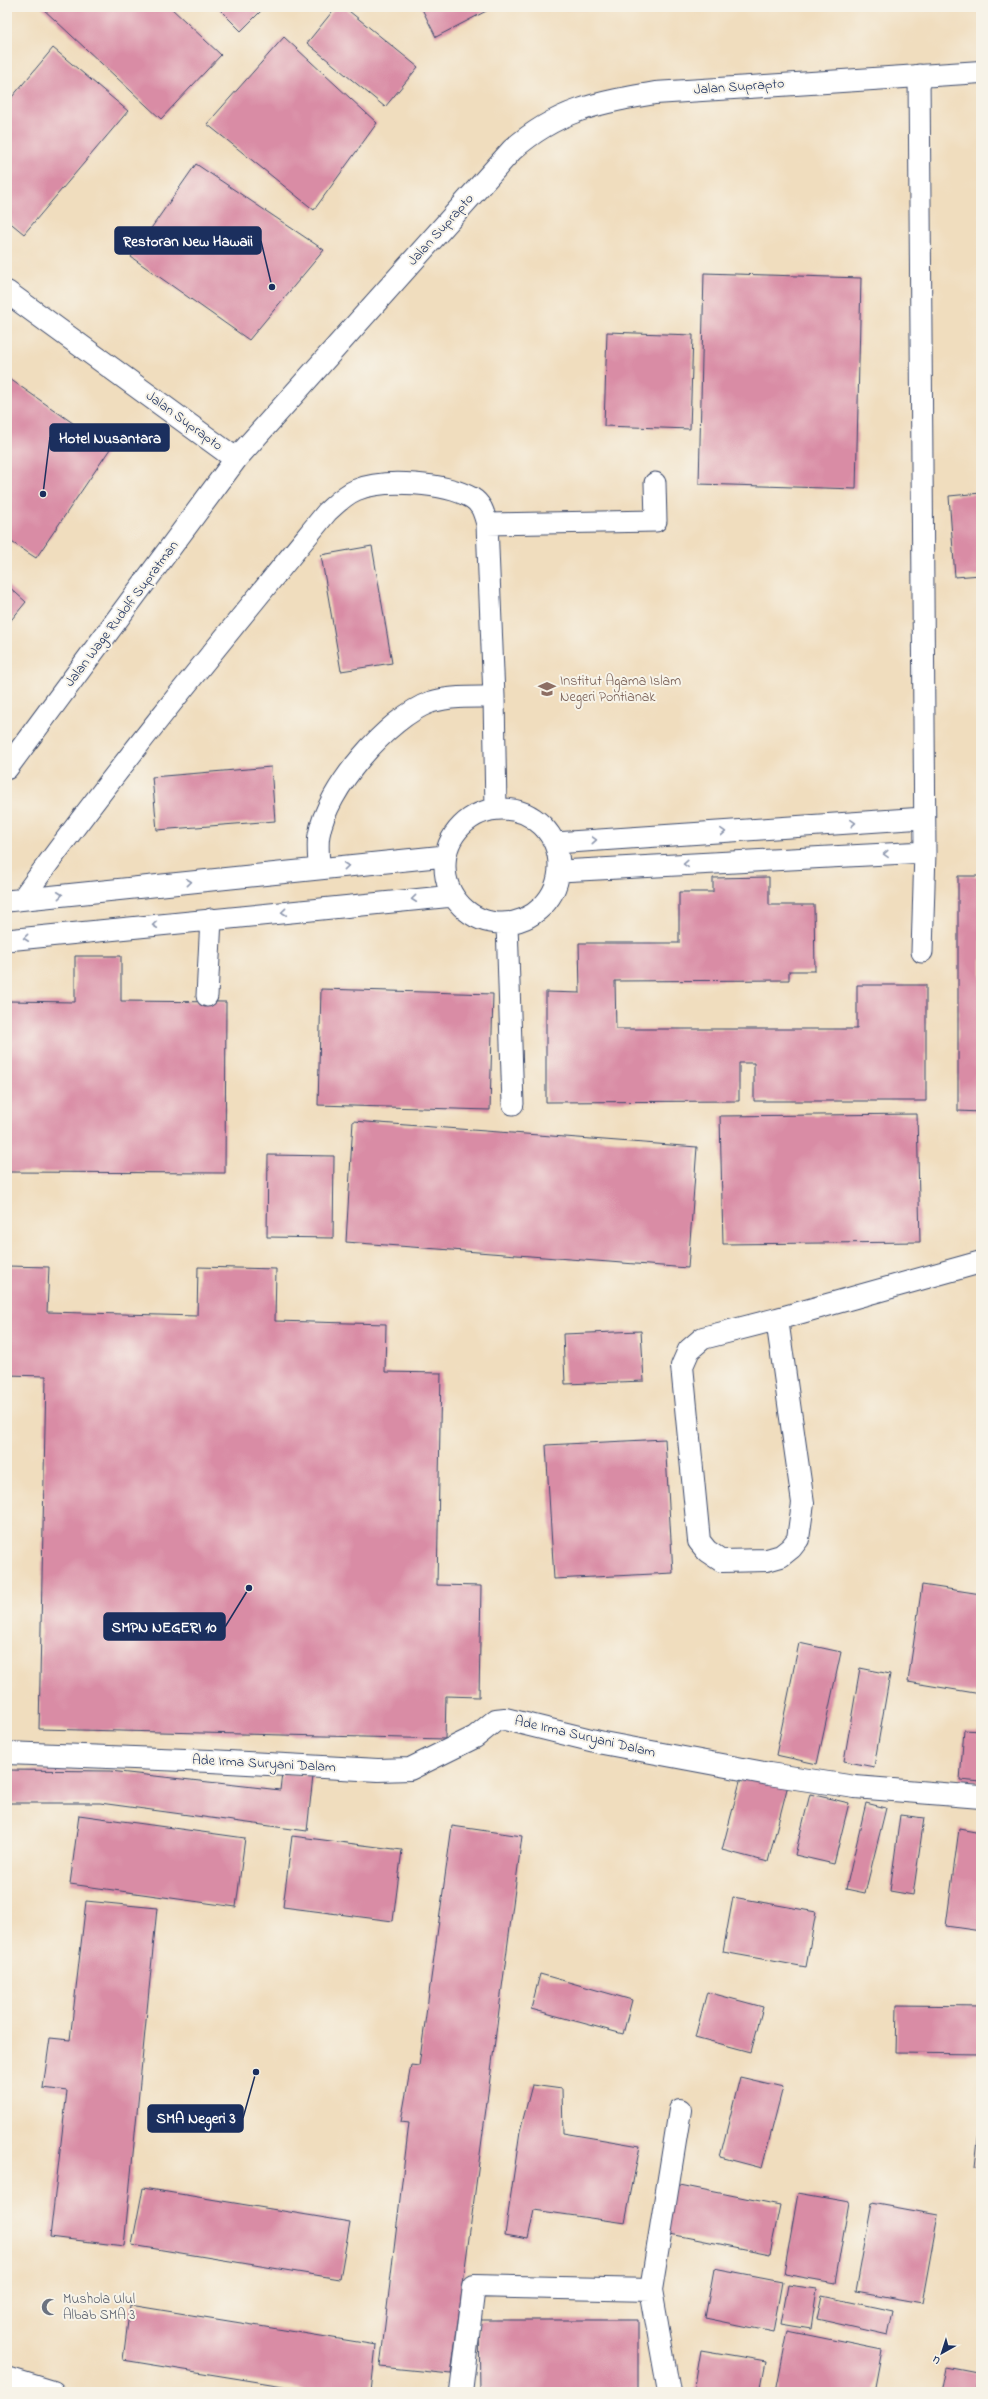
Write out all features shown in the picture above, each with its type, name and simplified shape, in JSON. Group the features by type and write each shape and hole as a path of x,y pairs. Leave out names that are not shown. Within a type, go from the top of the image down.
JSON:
{"street":[{"name":"Jalan Suprapto","path":"7,292 236,459 512,150 533,132 581,109 610,101 655,93 981,72"},
{"name":"Jalan Wage Rudolf Supratman","path":"7,768 236,459"},
{"path":"777,1319 803,1503 801,1527 794,1544 781,1556 767,1560 722,1560 707,1551 699,1541 682,1366 689,1350 703,1338 981,1262"},
{"name":"Ade Irma Suryani Dalam","path":"7,1753 378,1770 410,1769 463,1744 496,1720 505,1719 602,1743 769,1774 855,1787 981,1797"},
{"path":"669,2392 651,2290 680,2110"},
{"path":"461,2392 474,2286 651,2290"},
{"path":"7,2378 53,2392"}],"lane":[{"path":"919,75 925,852 922,952"},
{"path":"14,900 57,850 178,694 327,512 341,499 355,490 370,485 415,483 473,499 482,508 487,524 494,697 496,809"},
{"path":"487,524 656,521 655,483"},
{"path":"319,868 319,835 327,810 346,779 371,745 405,717 431,702 461,697 494,697"},
{"path":"496,809 516,811 535,820 555,843 559,857 560,871 551,896 543,907 532,915 507,924 482,920 470,914 453,896 444,869 445,856 449,844 463,824 473,816 496,809"},
{"path":"555,843 924,818"},
{"path":"560,871 925,852"},
{"path":"14,900 445,856"},
{"path":"7,940 453,896"},
{"path":"207,996 211,919"},
{"path":"507,924 513,1104"}],"building":[{"path":"41,7 170,7 221,55 161,119"},
{"path":"217,7 265,7 241,31"},
{"path":"336,7 344,7 418,67 385,107 307,43"},
{"path":"421,7 494,7 436,37"},
{"path":"553,7 659,7 659,11 553,9"},
{"path":"284,37 377,123 314,210 207,124"},
{"path":"53,48 128,111 24,234 7,220 7,103"},
{"path":"196,164 324,250 249,340 131,257"},
{"path":"704,273 861,278 856,489 699,484"},
{"path":"607,332 693,335 690,429 604,426"},
{"path":"7,377 110,449 36,558 7,539"},
{"path":"981,493 981,575 955,577 949,496"},
{"path":"372,546 392,663 341,671 321,555"},
{"path":"7,585 26,602 7,625"},
{"path":"271,767 275,821 157,830 152,777"},
{"path":"958,876 981,876 981,1112 958,1111"},
{"path":"769,877 769,905 814,905 815,971 789,971 789,980 615,981 616,1029 857,1029 857,985 926,985 926,1101 754,1101 754,1063 739,1063 739,1101 546,1102 546,992 580,993 579,943 679,943 679,892 713,892 713,878"},
{"path":"75,956 121,956 121,1001 226,1002 225,1173 7,1172 7,1001 75,1002"},
{"path":"321,989 493,994 490,1110 318,1105"},
{"path":"917,1114 920,1242 723,1244 720,1116"},
{"path":"353,1121 697,1147 688,1268 346,1242"},
{"path":"268,1155 334,1156 333,1238 267,1237"},
{"path":"7,1266 49,1267 47,1312 197,1316 198,1267 276,1269 275,1321 386,1324 385,1372 441,1373 437,1585 481,1586 479,1697 446,1696 445,1739 39,1729 46,1376 7,1375"},
{"path":"641,1331 644,1381 565,1384 563,1334"},
{"path":"665,1439 673,1573 554,1579 546,1445"},
{"path":"922,1585 981,1594 981,1694 908,1682"},
{"path":"799,1643 841,1652 817,1764 776,1755"},
{"path":"860,1668 890,1674 874,1767 844,1761"},
{"path":"964,1730 981,1731 981,1782 960,1780"},
{"path":"7,1770 110,1771 280,1790 282,1773 313,1776 307,1831 100,1803 7,1803"},
{"path":"743,1770 789,1781 768,1862 722,1850"},
{"path":"810,1794 849,1803 834,1864 795,1855"},
{"path":"866,1803 886,1808 865,1893 846,1889"},
{"path":"79,1815 245,1838 236,1907 70,1884"},
{"path":"900,1815 924,1818 913,1895 890,1891"},
{"path":"452,1826 522,1836 451,2374 380,2367 409,2123 401,2122 411,2065 419,2066"},
{"path":"959,1829 981,1833 981,1931 946,1926"},
{"path":"292,1836 402,1850 393,1921 283,1907"},
{"path":"733,1897 816,1912 806,1967 723,1952"},
{"path":"86,1901 157,1908 124,2246 50,2237 67,2091 43,2088 50,2038 70,2040"},
{"path":"540,1974 632,2000 623,2034 531,2009"},
{"path":"707,1992 763,2007 751,2052 695,2037"},
{"path":"897,2005 981,2006 981,2054 896,2053"},
{"path":"740,2077 783,2087 762,2168 720,2157"},
{"path":"532,2085 562,2089 563,2133 640,2146 625,2223 534,2210 528,2239 505,2235 520,2131"},
{"path":"981,2122 981,2167 975,2166"},
{"path":"675,2184 780,2205 770,2254 665,2233"},
{"path":"143,2188 350,2222 340,2279 132,2245"},
{"path":"798,2193 849,2202 835,2283 784,2274"},
{"path":"872,2203 938,2215 922,2303 856,2291"},
{"path":"714,2269 782,2282 773,2332 705,2318"},
{"path":"788,2285 817,2289 811,2329 781,2324"},
{"path":"822,2296 893,2311 888,2335 817,2319"},
{"path":"130,2305 376,2345 371,2392 320,2392 123,2360"},
{"path":"479,2320 638,2320 638,2392 480,2392"},
{"path":"788,2331 882,2350 874,2392 776,2392"},
{"path":"701,2350 766,2361 760,2392 694,2392"},
{"path":"946,2367 977,2373 974,2392 941,2392"}],"place":[{"name":"Restoran New Hawaii","path":"272,287"},
{"name":"Hotel Nusantara","path":"43,494"},
{"name":"Institut Agama Islam Negeri Pontianak","path":"547,689"},
{"name":"SMPN NEGERI 10","path":"249,1588"},
{"name":"SMA Negeri 3","path":"256,2072"},
{"name":"Mushola Ulul Albab SMA 3","path":"50,2307"}]}
